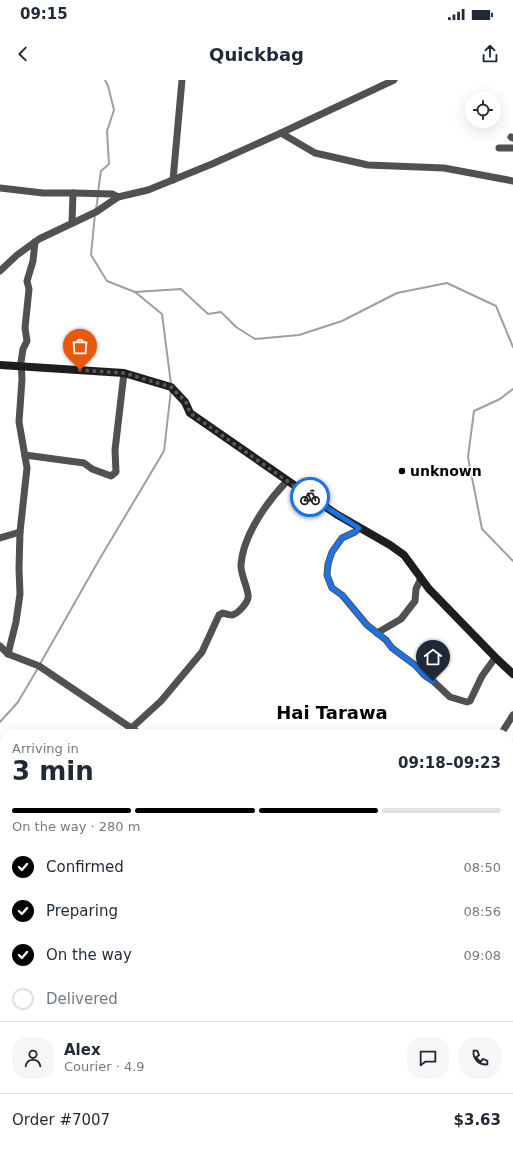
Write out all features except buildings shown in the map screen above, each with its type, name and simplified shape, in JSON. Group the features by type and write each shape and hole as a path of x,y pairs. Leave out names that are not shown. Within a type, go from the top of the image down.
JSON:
{"street":[{"path":"173,180 182,80"},
{"path":"0,271 17,255 35,242 96,212 118,198 148,190 173,180 281,133 394,80"},
{"path":"281,133 315,153 368,165 444,168 512,179"},
{"path":"499,148 512,152"},
{"path":"0,188 43,193 102,193 112,194 118,198"},
{"path":"72,223 73,192"},
{"path":"8,654 16,622 20,594 20,532 26,477 25,455 22,446 19,422 22,379 21,366 23,349 27,341 25,328 30,289 27,281 33,261 35,242"},
{"path":"0,365 124,373 171,387 186,402 190,413 336,514 390,545 404,555 429,589 513,674"},
{"path":"25,455 84,463 92,469 111,476 116,472 115,450 124,373"},
{"path":"0,646 8,654 39,666 131,728 161,701 202,652 219,615 223,613 229,615 235,614 246,602 249,596 241,566 250,532 266,504 287,481"},
{"path":"359,528 355,532 342,538 336,546 328,564 327,575 332,588 342,595 367,625 450,697 467,702 470,701 482,676 496,658"},
{"path":"0,538 20,532"},
{"path":"377,633 401,619 415,601 416,589 421,578"},
{"path":"504,729 513,715"}],"waterway":[{"path":"98,192 101,171 109,164 107,131 114,110 105,80"},
{"path":"96,209 98,196"},
{"path":"95,214 91,255 107,281 135,292 162,314 171,384"},
{"path":"135,292 181,289 208,314 221,312 236,327 255,339 299,335 342,321 397,293 447,283 496,306 513,347"},
{"path":"513,389 500,399 474,411 468,457 482,529 513,561"},
{"path":"40,664 99,560 164,451 171,390"},
{"path":"0,722 18,702 38,668"}],"way so far":[{"path":"80,370 124,373 171,387 186,402 190,413 310,497"}],"place":[{"name":"unknown","path":"402,471"}],"district":[{"name":"Hai Tarawa","path":"332,713"}],"route":[{"path":"310,497 359,528 355,532 342,538 332,552 328,564 327,575 332,588 342,595 367,625 386,640 392,648 433,681"}]}
